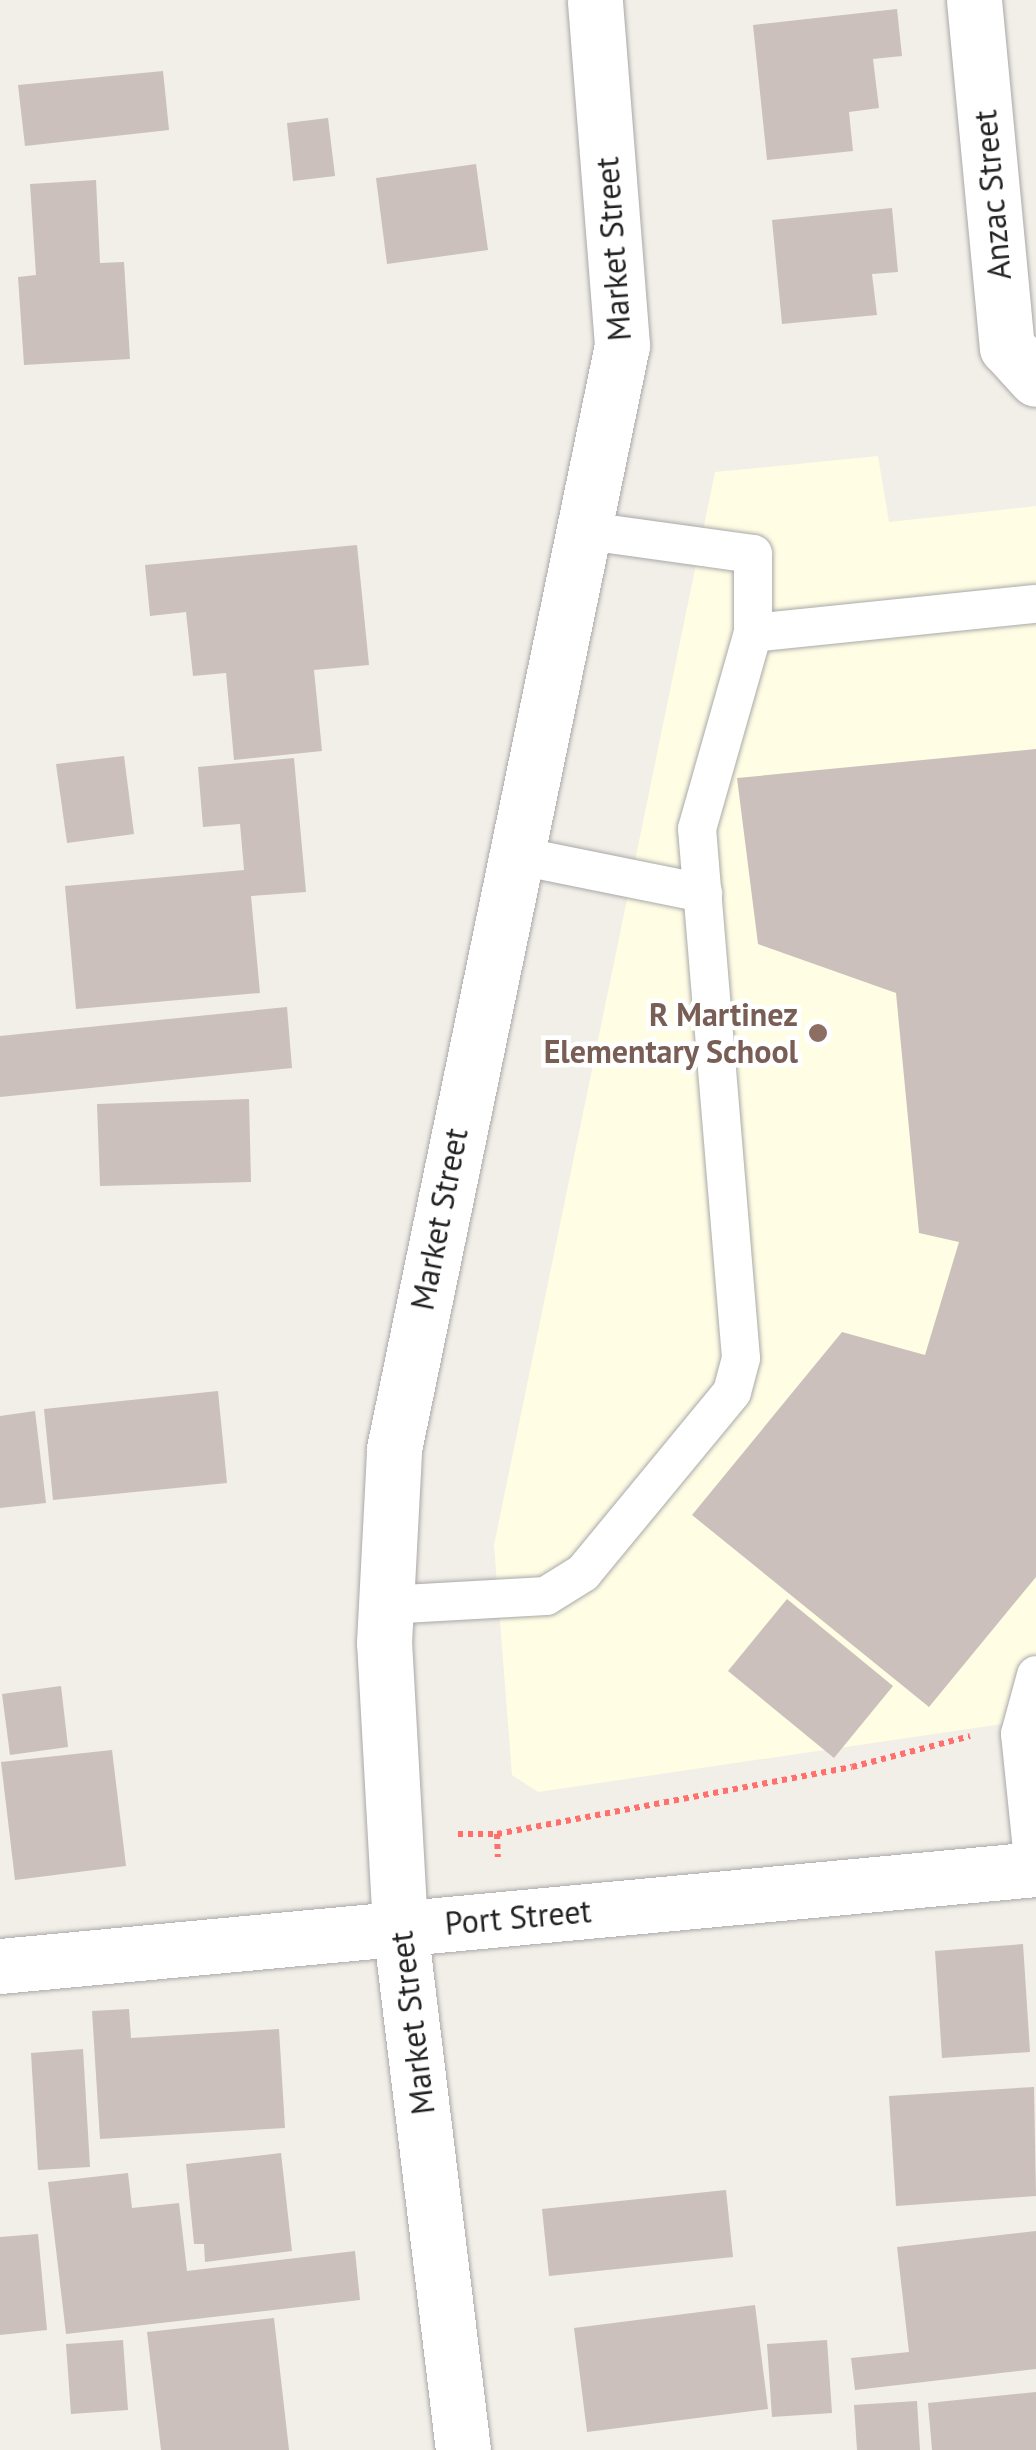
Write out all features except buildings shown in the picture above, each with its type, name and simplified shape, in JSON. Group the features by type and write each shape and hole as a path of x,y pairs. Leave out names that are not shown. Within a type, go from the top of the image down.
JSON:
{"street":[{"name":"Market Street","path":"462,2450 400,1928 386,1605 394,1448 622,345 595,0"},
{"name":"Anzac Street","path":"974,0 1006,347 1036,379"},
{"name":"Port Street","path":"0,1966 1035,1869"}],"lane":[{"path":"386,1605 546,1596 584,1573 732,1392 741,1358 697,829 753,633 753,554 586,531"},
{"path":"753,633 1036,604"},
{"path":"514,855 702,893"},
{"path":"1035,1869 1020,1734 1036,1674"}],"path":[{"path":"395,1834 497,1834 852,1767 942,1738 1020,1734"}],"shaded area":[{"name":"R Martinez Elementary School","path":"878,456 889,522 1036,506 1036,1719 538,1792 512,1775 494,1545 715,472"}],"place":[{"name":"R Martinez Elementary School","path":"818,1033"}]}
